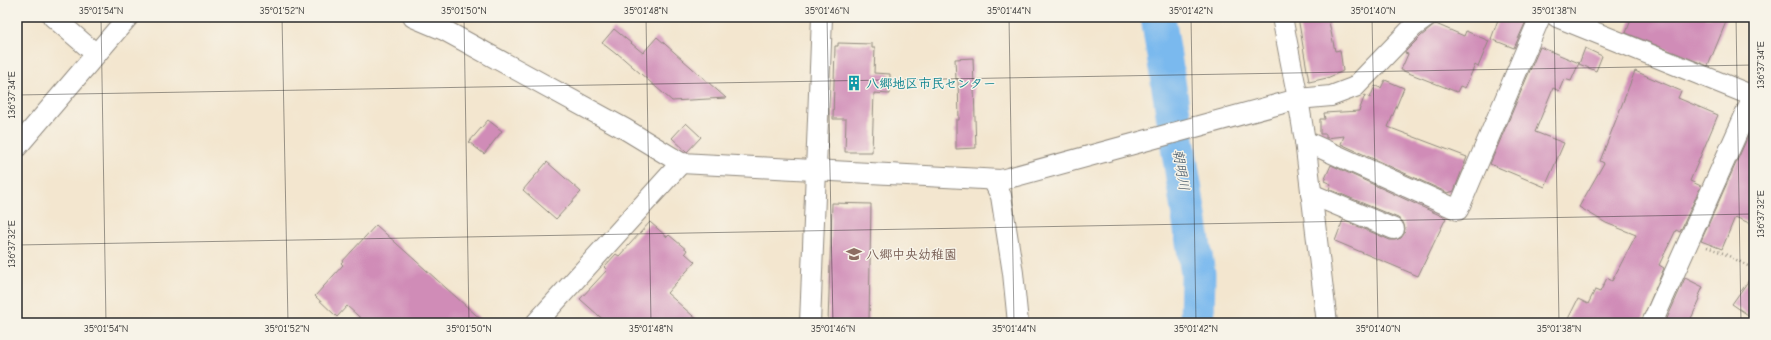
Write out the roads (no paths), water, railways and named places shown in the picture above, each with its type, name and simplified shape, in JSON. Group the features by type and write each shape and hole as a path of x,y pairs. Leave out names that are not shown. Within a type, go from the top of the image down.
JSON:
{"street":[{"path":"53,17 96,54"},
{"path":"17,147 128,17"},
{"path":"413,17 444,30 625,129 681,163 816,169 997,180 1233,118 1298,98 1331,96 1355,87 1413,27 1427,17"},
{"path":"810,323 822,17"},
{"path":"1282,17 1305,141 1327,323"},
{"path":"1305,141 1458,210 1540,17"},
{"path":"1558,17 1754,95 1652,323"},
{"path":"536,323 681,163"},
{"path":"997,180 1001,196 1013,273 1018,323"},
{"path":"1311,194 1394,229"}],"waterway":[{"name":"朝明川","path":"1158,17 1198,274 1197,323"}],"place":[{"name":"八郷地区市民センター","path":"854,83"},
{"name":"八郷中央幼稚園","path":"854,254"}]}
